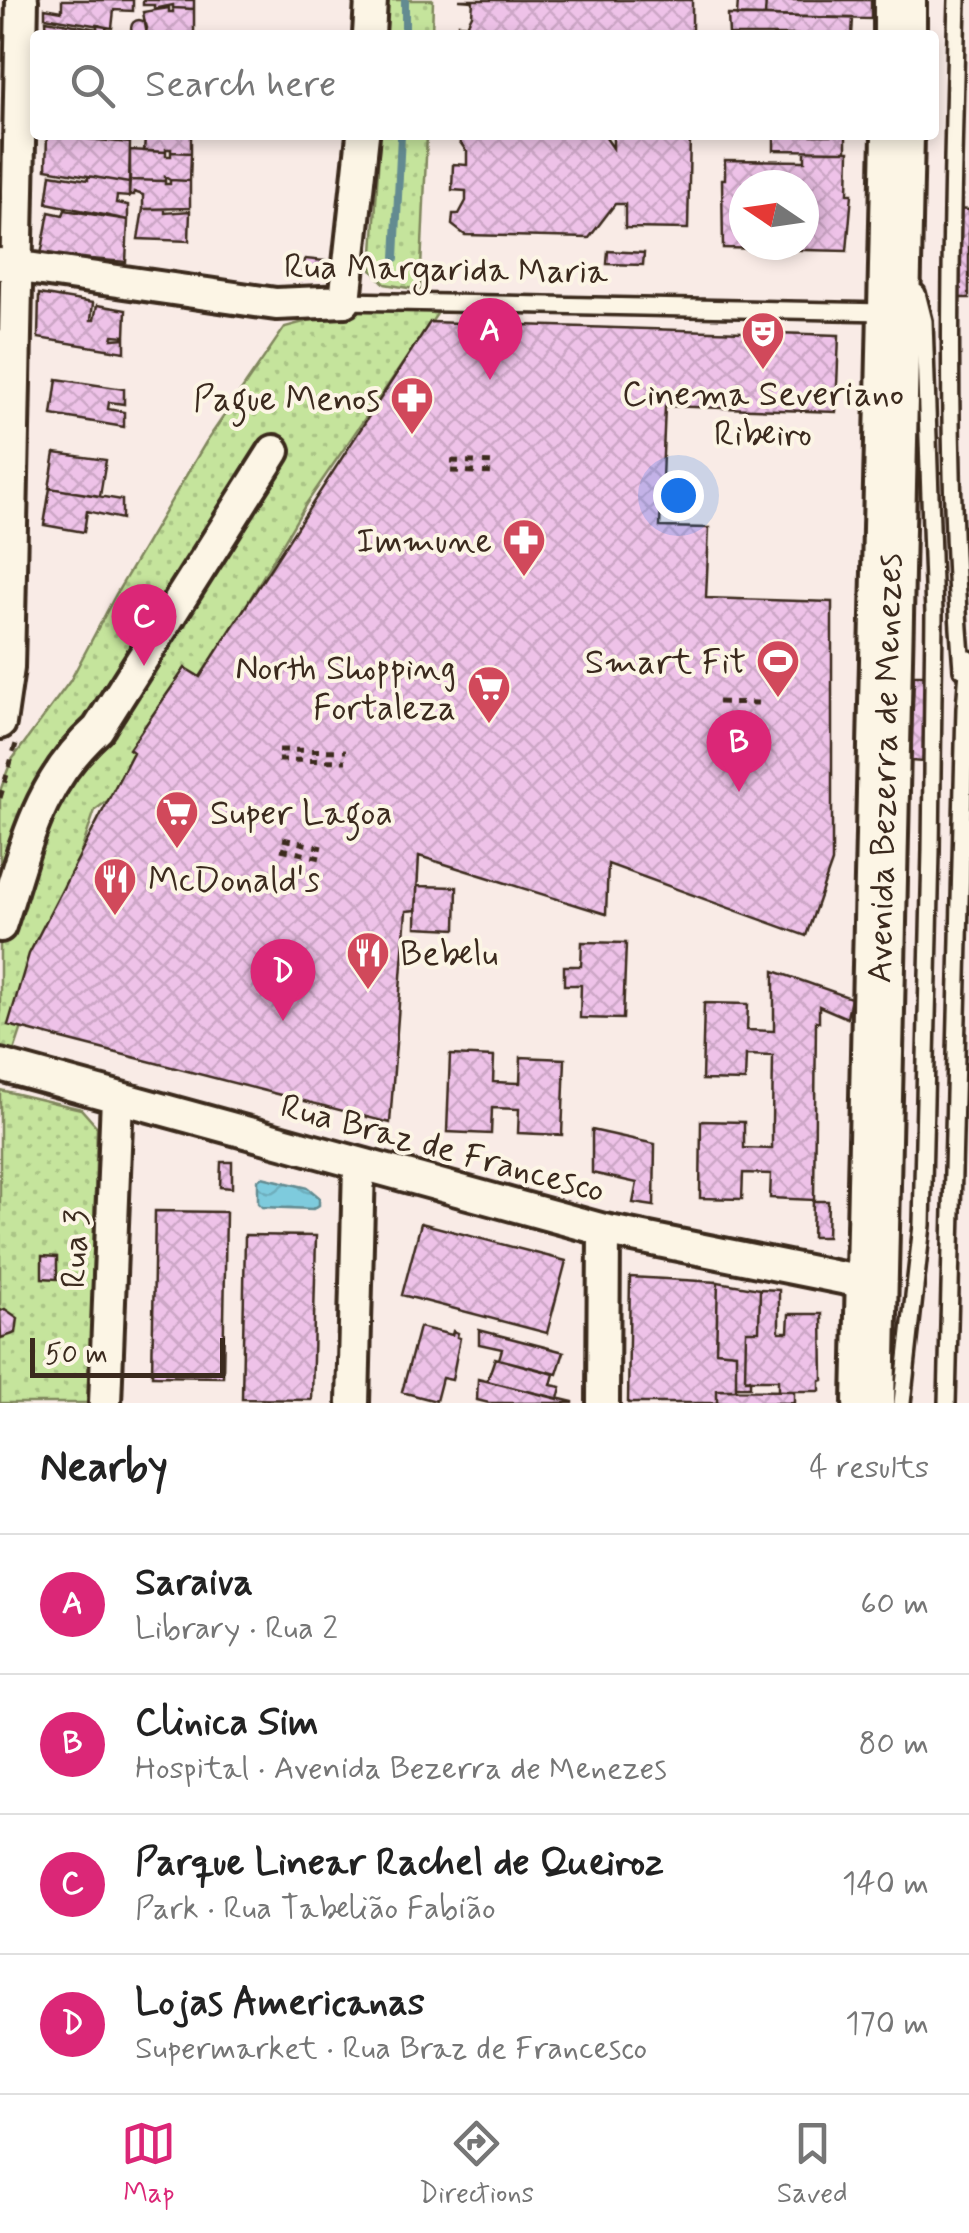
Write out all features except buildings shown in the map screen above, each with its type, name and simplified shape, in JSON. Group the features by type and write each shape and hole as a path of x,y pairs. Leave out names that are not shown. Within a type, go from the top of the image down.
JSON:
{"main road":[{"path":"900,0 900,30"},
{"name":"Avenida Bezerra de Menezes","path":"882,1398 872,1284 910,293 898,140"}],"street":[{"path":"0,723 8,668 8,265 22,0"},
{"path":"369,30 371,0"},
{"path":"345,301 362,140"},
{"name":"Rua Margarida Maria","path":"8,265 276,304 345,301"},
{"path":"0,926 43,796 74,750 98,729 274,451"},
{"name":"Rua Braz de Francesco","path":"0,1064 604,1230 872,1284"},
{"name":"Rua 3","path":"105,1403 117,1097"},
{"path":"353,1403 359,1165"},
{"path":"603,1403 604,1230"}],"lane":[{"name":"Avenida Bezerra de Menezes","path":"957,0 949,296 956,598 965,708"},
{"name":"Avenida Bezerra de Menezes","path":"910,293 910,421"},
{"name":"Avenida Bezerra de Menezes","path":"902,1403 922,1224 933,764 932,536 924,321 910,293"},
{"name":"Rua Margarida Maria","path":"345,301 910,293"},
{"name":"Avenida Bezerra de Menezes","path":"947,1403 969,659"}],"path":[{"path":"451,461 496,463"},
{"path":"450,471 496,473"},
{"path":"718,702 758,703"},
{"path":"719,721 760,723"},
{"path":"279,750 346,751"},
{"path":"278,760 346,762"},
{"path":"283,839 327,849"},
{"path":"280,849 325,859"}],"green space":[{"path":"386,0 433,0 432,30 385,30"},
{"path":"380,140 427,140 420,290 385,284 372,270"},
{"path":"354,300 439,311 306,504 219,651 162,760 95,810 11,1060 0,1057 0,791 11,761 70,681 116,594 206,442 285,327 315,319"},
{"path":"0,1090 81,1109 97,1127 89,1403 0,1403"}],"water":[{"path":"262,1177 308,1188 319,1197 319,1205 313,1209 262,1207 258,1203 258,1180"}],"waterway":[{"path":"405,0 405,30"},
{"path":"395,258 401,140"}],"place":[{"name":"Cinema Severiano Ribeiro","path":"763,371"},
{"name":"Saraiva","path":"490,380"},
{"name":"Pague Menos","path":"412,436"},
{"name":"Immune","path":"524,578"},
{"name":"Parque Linear Rachel de Queiroz","path":"144,666"},
{"name":"Smart Fit","path":"778,699"},
{"name":"North Shopping Fortaleza","path":"489,725"},
{"name":"Clinica Sim","path":"739,792"},
{"name":"Super Lagoa","path":"177,850"},
{"name":"McDonald's","path":"115,917"},
{"name":"Bebelu","path":"368,991"},
{"name":"Lojas Americanas","path":"283,1021"}]}
